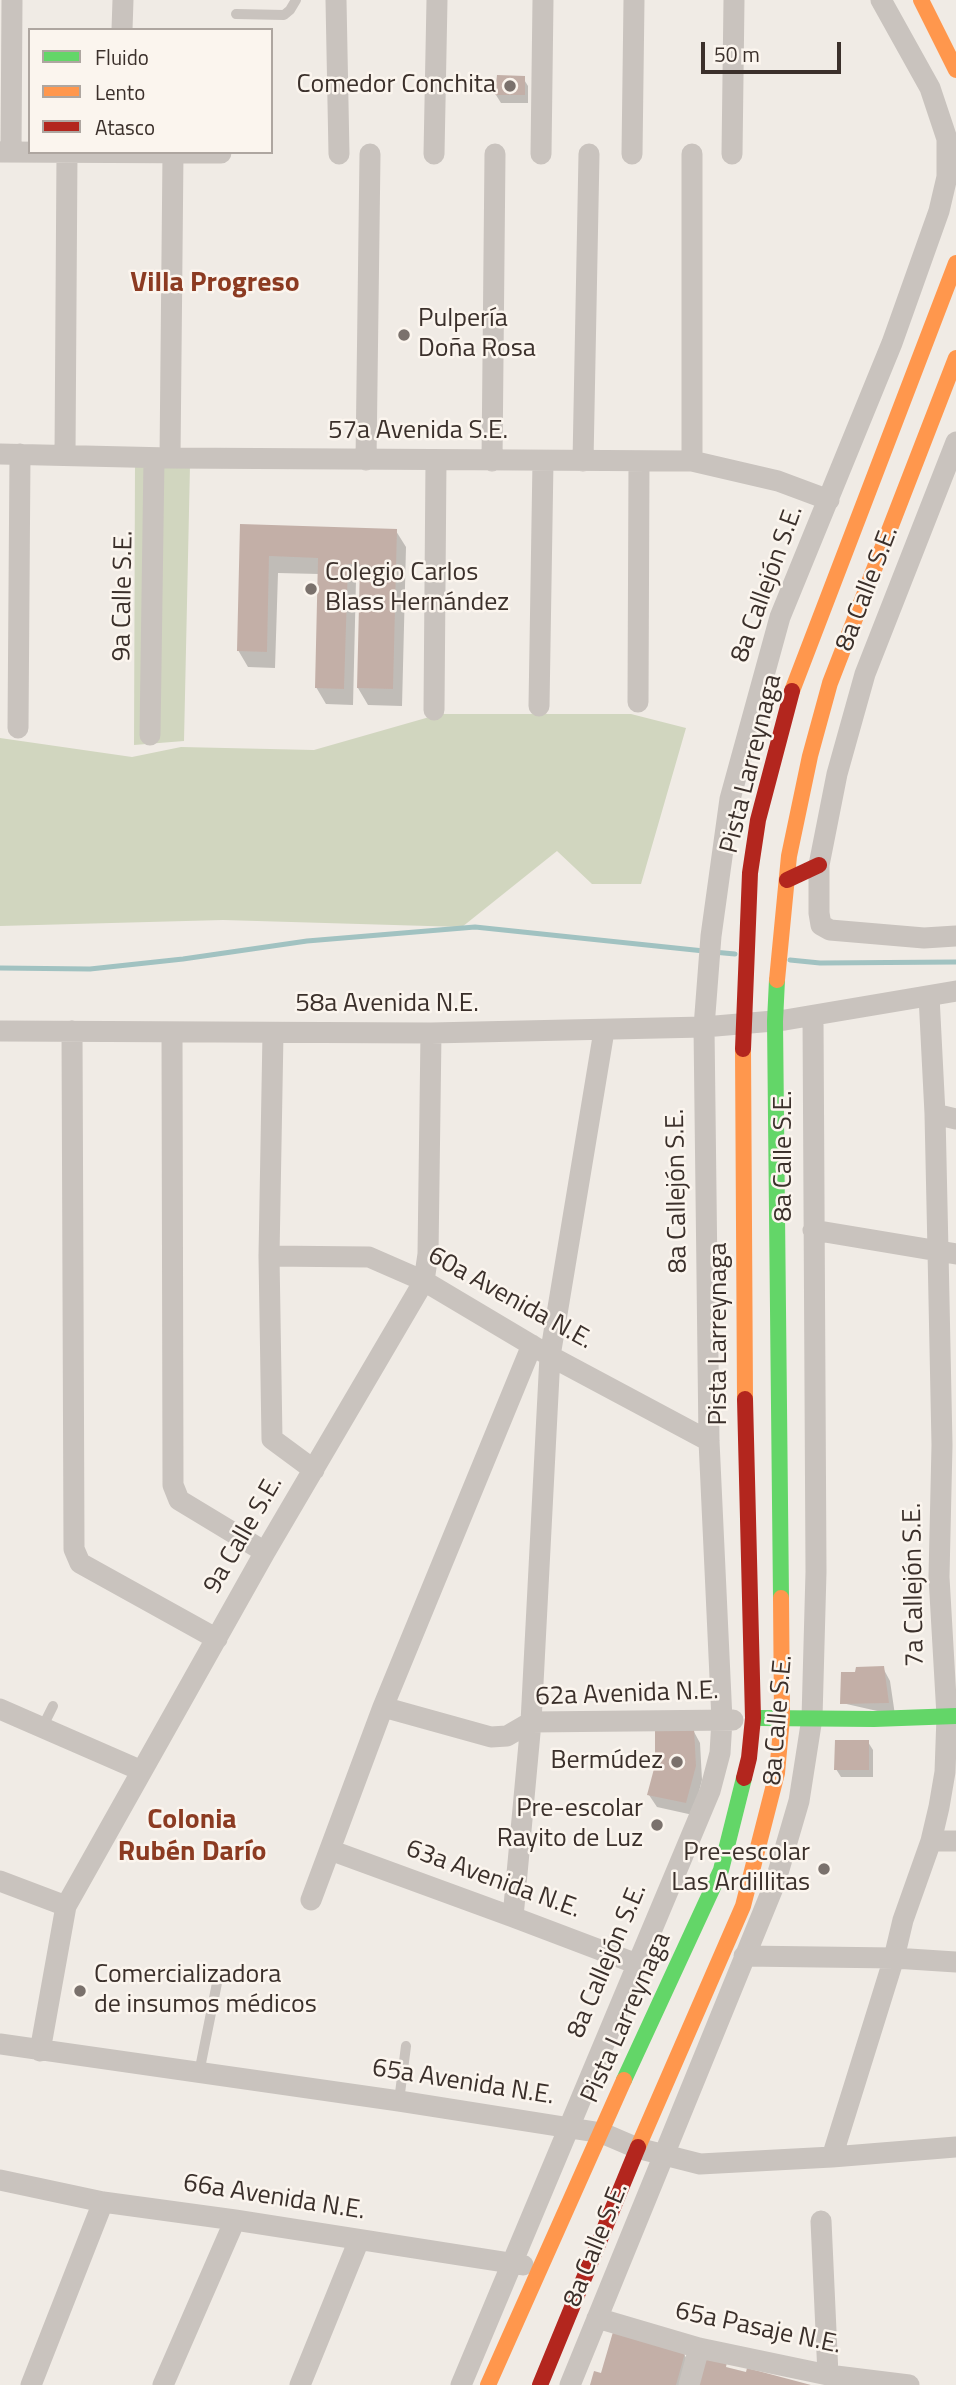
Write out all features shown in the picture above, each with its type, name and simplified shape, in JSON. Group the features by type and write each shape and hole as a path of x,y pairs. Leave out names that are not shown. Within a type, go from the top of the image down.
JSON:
{"main road":[{"path":"921,0 956,70"},
{"name":"Pista Larreynaga","path":"488,2385 680,1955 721,1870 749,1758 753,1718 746,1496 743,1024 750,873 758,820 791,694 956,263"},
{"name":"Pista Larreynaga","path":"540,2385 637,2148 743,1906 777,1773 782,1718 775,1021 789,856 810,756 830,684 956,357"},
{"path":"787,880 819,866"},
{"path":"753,1718 951,1716"}],"street":[{"path":"12,0 5,152 28,152"},
{"path":"122,28 123,0"},
{"path":"337,0 339,154"},
{"path":"434,154 437,0"},
{"path":"541,154 543,0"},
{"path":"632,154 634,0"},
{"path":"732,154 734,0"},
{"name":"8a Callejón S.E.","path":"461,2385 710,1791 720,1753 722,1720 709,1441 704,1027 711,936 730,799 780,617 892,343 939,211 947,177 947,139 930,88 881,0"},
{"path":"65,455 67,154"},
{"name":"9a Calle S.E.","path":"150,735 173,154"},
{"path":"366,460 370,154"},
{"path":"492,461 495,154"},
{"path":"583,461 589,154"},
{"path":"692,154 692,461"},
{"path":"892,343 956,357"},
{"name":"8a Calle S.E.","path":"956,442 865,674 837,774 819,866 818,913 821,925 830,930 923,938 956,936"},
{"path":"10,454 18,728"},
{"name":"57a Avenida S.E.","path":"10,454 162,458 692,461 778,481 829,500"},
{"path":"434,710 436,460"},
{"path":"539,706 543,461"},
{"path":"638,702 639,461"},
{"path":"775,1021 956,991"},
{"name":"7a Callejón S.E.","path":"832,2157 894,1958 903,1920 931,1841 939,1807 951,1716 946,1117 929,996"},
{"name":"8a Calle S.E.","path":"570,2385 775,1883 799,1801 812,1718 816,1572 813,1016"},
{"name":"58a Avenida N.E.","path":"0,1031 604,1031 775,1021"},
{"path":"72,1031 74,1546 80,1563 217,1639"},
{"path":"513,1917 531,1721 550,1356 604,1031"},
{"path":"172,1032 173,1485 179,1500 265,1552"},
{"path":"273,1033 269,1256 272,1439 314,1470"},
{"name":"9a Calle S.E.","path":"40,2051 66,1906 265,1552 424,1281 428,1254 431,1033"},
{"path":"813,1230 947,1252"},
{"name":"60a Avenida N.E.","path":"269,1256 369,1256 424,1281 550,1356 709,1441"},
{"path":"311,1900 383,1707 532,1345"},
{"name":"62a Avenida N.E.","path":"383,1707 491,1737 507,1736 531,1721 753,1718"},
{"path":"0,1709 142,1771"},
{"path":"931,1841 956,1841"},
{"name":"63a Avenida N.E.","path":"330,1850 637,1964"},
{"path":"0,1881 66,1906"},
{"path":"744,1956 894,1958 956,1962"},
{"name":"65a Avenida N.E.","path":"0,2044 570,2127 602,2133 637,2148 700,2164 956,2147"},
{"name":"66a Avenida N.E.","path":"0,2180 103,2202 540,2267"},
{"path":"32,2385 103,2202"},
{"path":"163,2385 234,2220"},
{"path":"821,2221 837,2379"},
{"path":"300,2385 359,2240"},
{"name":"65a Pasaje N.E.","path":"597,2318 699,2347 837,2379 909,2385"},
{"path":"689,2385 699,2347"}],"lane":[{"path":"236,14 284,15 296,0"},
{"path":"42,1728 53,1706"},
{"path":"199,2073 217,1983"},
{"path":"399,2101 406,2046"}],"green space":[{"path":"135,465 190,465 184,741 134,745"},
{"path":"440,714 631,714 686,728 641,884 592,884 557,851 462,927 223,920 0,926 0,738 132,757 181,747 314,750"}],"building":[{"name":"Comedor Conchita","path":"497,75 525,76 525,95 495,95"},
{"path":"240,524 397,529 393,689 357,688 360,564 348,564 344,689 315,688 318,558 269,556 267,652 237,651"},
{"path":"884,1666 889,1703 840,1704 841,1672 855,1672 856,1667"},
{"path":"694,1728 696,1766 686,1803 647,1795 655,1765 655,1729"},
{"path":"835,1740 869,1740 869,1770 834,1770"},
{"path":"613,2332 685,2353 676,2385 590,2385 594,2371 601,2373"},
{"path":"705,2357 727,2362 726,2367 746,2372 747,2368 811,2385 699,2385"}],"waterway":[{"path":"0,968 90,969 307,941 475,927 704,951"},
{"path":"713,952 735,954"},
{"path":"790,960 820,963 956,962"}],"traffic: fast":[{"path":"777,980 775,1021 781,1598"},
{"path":"761,1718 874,1719 956,1716"},
{"path":"624,2080 721,1870 744,1778"}],"traffic: slow":[{"path":"921,0 956,70"},
{"path":"792,691 956,263"},
{"path":"777,980 789,856 810,756 830,683 956,358"},
{"path":"743,1049 745,1399"},
{"path":"638,2147 743,1906 777,1773 782,1718 781,1598"},
{"path":"488,2385 624,2080"}],"traffic: jam":[{"path":"743,1049 750,873 758,820 792,691"},
{"path":"787,880 819,865"},
{"path":"744,1778 753,1718 745,1399"},
{"path":"540,2385 638,2147"}],"place":[{"name":"Comedor Conchita","path":"510,86"},
{"name":"Pulpería Doña Rosa","path":"404,335"},
{"name":"Colegio Carlos Blass Hernández","path":"311,589"},
{"name":"Bermúdez","path":"677,1762"},
{"name":"Pre-escolar Rayito de Luz","path":"657,1825"},
{"name":"Pre-escolar Las Ardillitas","path":"824,1869"},
{"name":"Comercializadora de insumos médicos","path":"80,1991"}],"district":[{"name":"Villa Progreso","path":"215,284"},
{"name":"Colonia Rubén Darío","path":"192,1837"}]}
